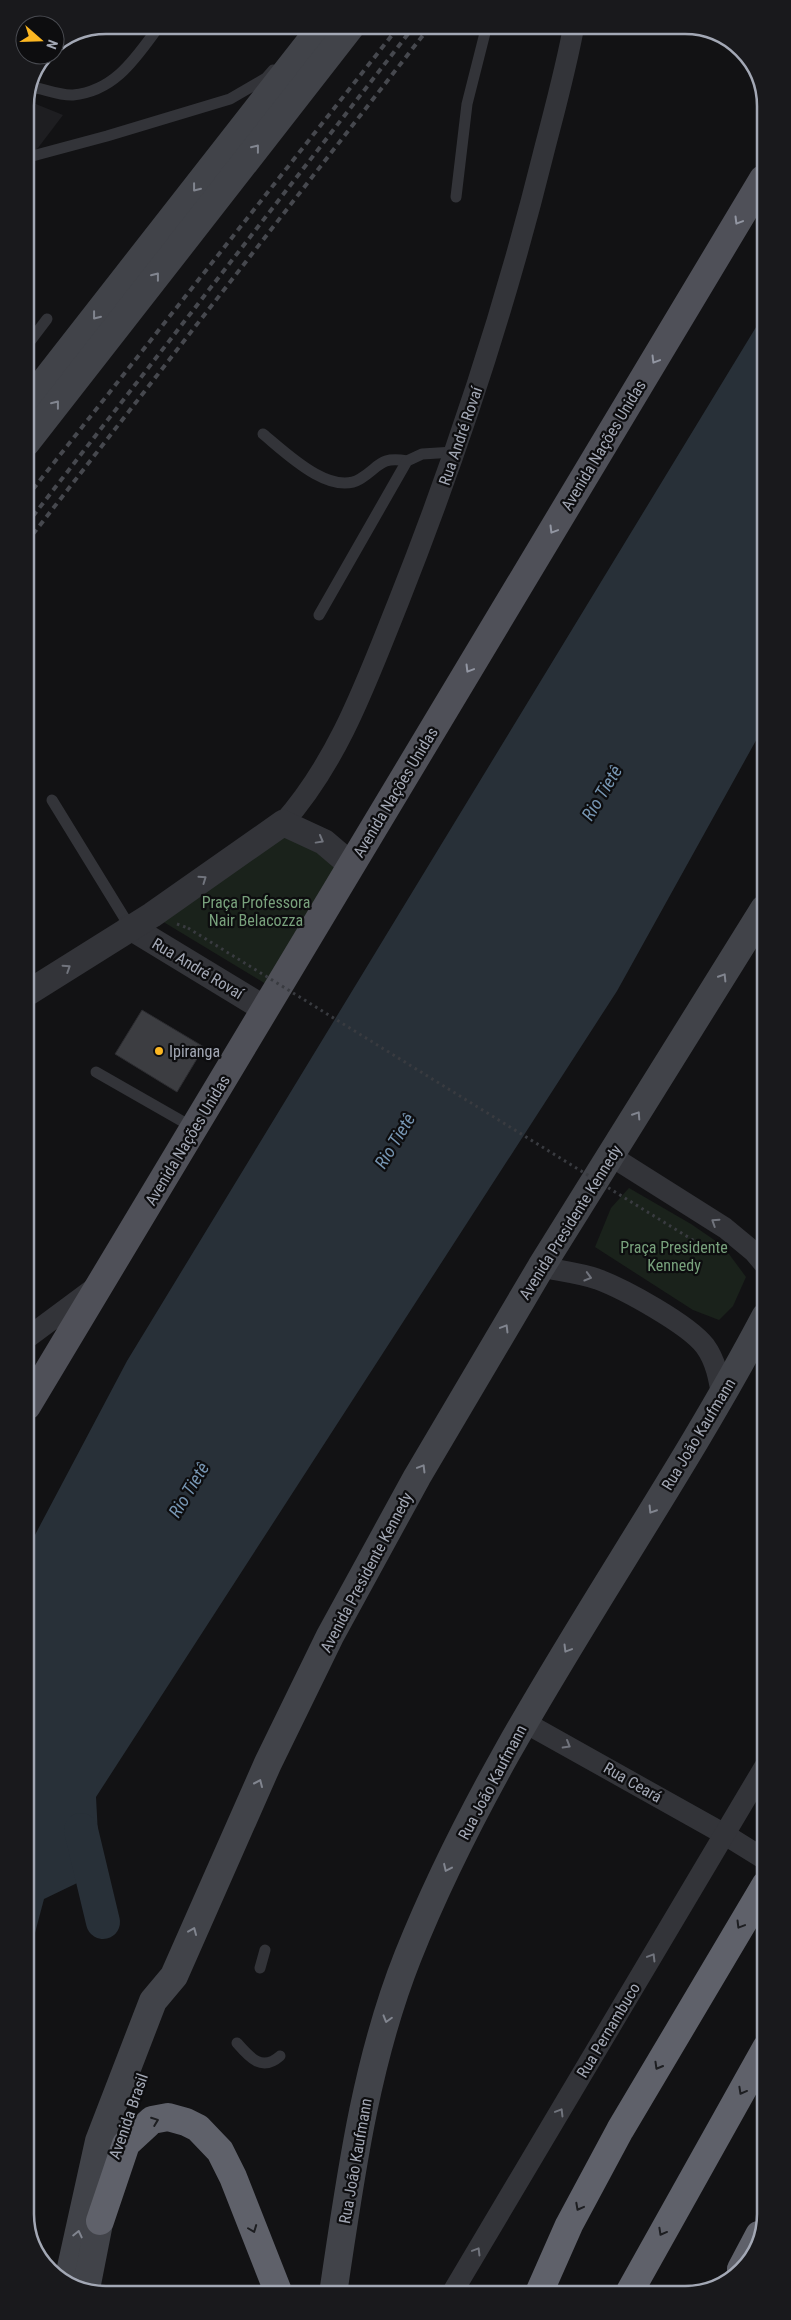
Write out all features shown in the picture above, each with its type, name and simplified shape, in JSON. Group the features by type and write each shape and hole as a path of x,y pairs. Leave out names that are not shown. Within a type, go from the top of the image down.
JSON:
{"highway":[{"path":"542,2286 569,2225 620,2130 757,1899"},
{"path":"633,2286 757,2064"},
{"path":"100,2221 126,2144 152,2120 168,2117 186,2122 198,2128 220,2151 233,2177 276,2286"}],"main road":[{"path":"34,395 316,34"},
{"path":"34,433 345,34"},
{"name":"Avenida Nações Unidas","path":"34,1394 757,189"},
{"name":"Avenida Presidente Kennedy","path":"69,2276 99,2142 153,2001 174,1976 268,1763 330,1636 417,1477 541,1267 757,921"},
{"name":"Rua João Kaufmann","path":"335,2286 359,2128 376,2057 391,2005 408,1957 435,1893 464,1832 524,1722 614,1571 722,1397 757,1348"},
{"name":"Avenida Brasil","path":"87,2284 114,2146 168,2007 174,1976"}],"street":[{"name":"Rua André Rovaí","path":"34,989 152,915 283,823 321,773 336,748 408,578 454,452 519,249 572,34"},
{"path":"283,823 324,842 351,865"},
{"name":"Rua André Rovaí","path":"130,927 265,1009"},
{"path":"611,1156 725,1228 757,1256"},
{"path":"541,1267 598,1280 685,1328 704,1345 711,1356 718,1373 722,1397"},
{"path":"34,1333 98,1286"},
{"name":"Rua Ceará","path":"524,1722 757,1854"},
{"name":"Rua Pernambuco","path":"456,2286 732,1839 757,1784"}],"lane":[{"path":"36,88 72,96 99,89 123,73 153,34"},
{"path":"456,197 467,104 485,34"},
{"path":"34,156 230,99 266,78 278,63"},
{"path":"34,337 48,319"},
{"path":"263,434 304,468 325,479 342,483 358,480 374,467 392,458 407,461"},
{"path":"319,614 407,461 422,454 454,452"},
{"path":"52,800 130,927"},
{"path":"96,1072 194,1128"},
{"path":"260,1968 265,1950"},
{"path":"237,2044 251,2059 260,2063 274,2062 280,2056"}],"path":[{"path":"188,928 710,1250"}],"shaded area":[{"path":"34,103 63,115 34,153"}],"green space":[{"name":"Praça Professora Nair Belacozza","path":"283,823 351,865 276,990 152,915"},
{"name":"Praça Presidente Kennedy","path":"629,1188 691,1224 723,1246 746,1277 733,1306 719,1320 693,1310 595,1247 611,1208"}],"water":[{"name":"Rio Tietê","path":"757,326 757,739 617,991 96,1797 100,1872 44,1899 34,1937 34,1537 127,1361"}],"building":[{"name":"Ipiranga","path":"142,1010 204,1047 177,1092 115,1054"}],"waterway":[{"path":"81,1830 103,1922"}],"railway":[{"path":"34,488 393,34"},
{"path":"34,515 408,34"},
{"path":"34,533 424,34"}],"place":[{"name":"Ipiranga","path":"159,1051"}]}
